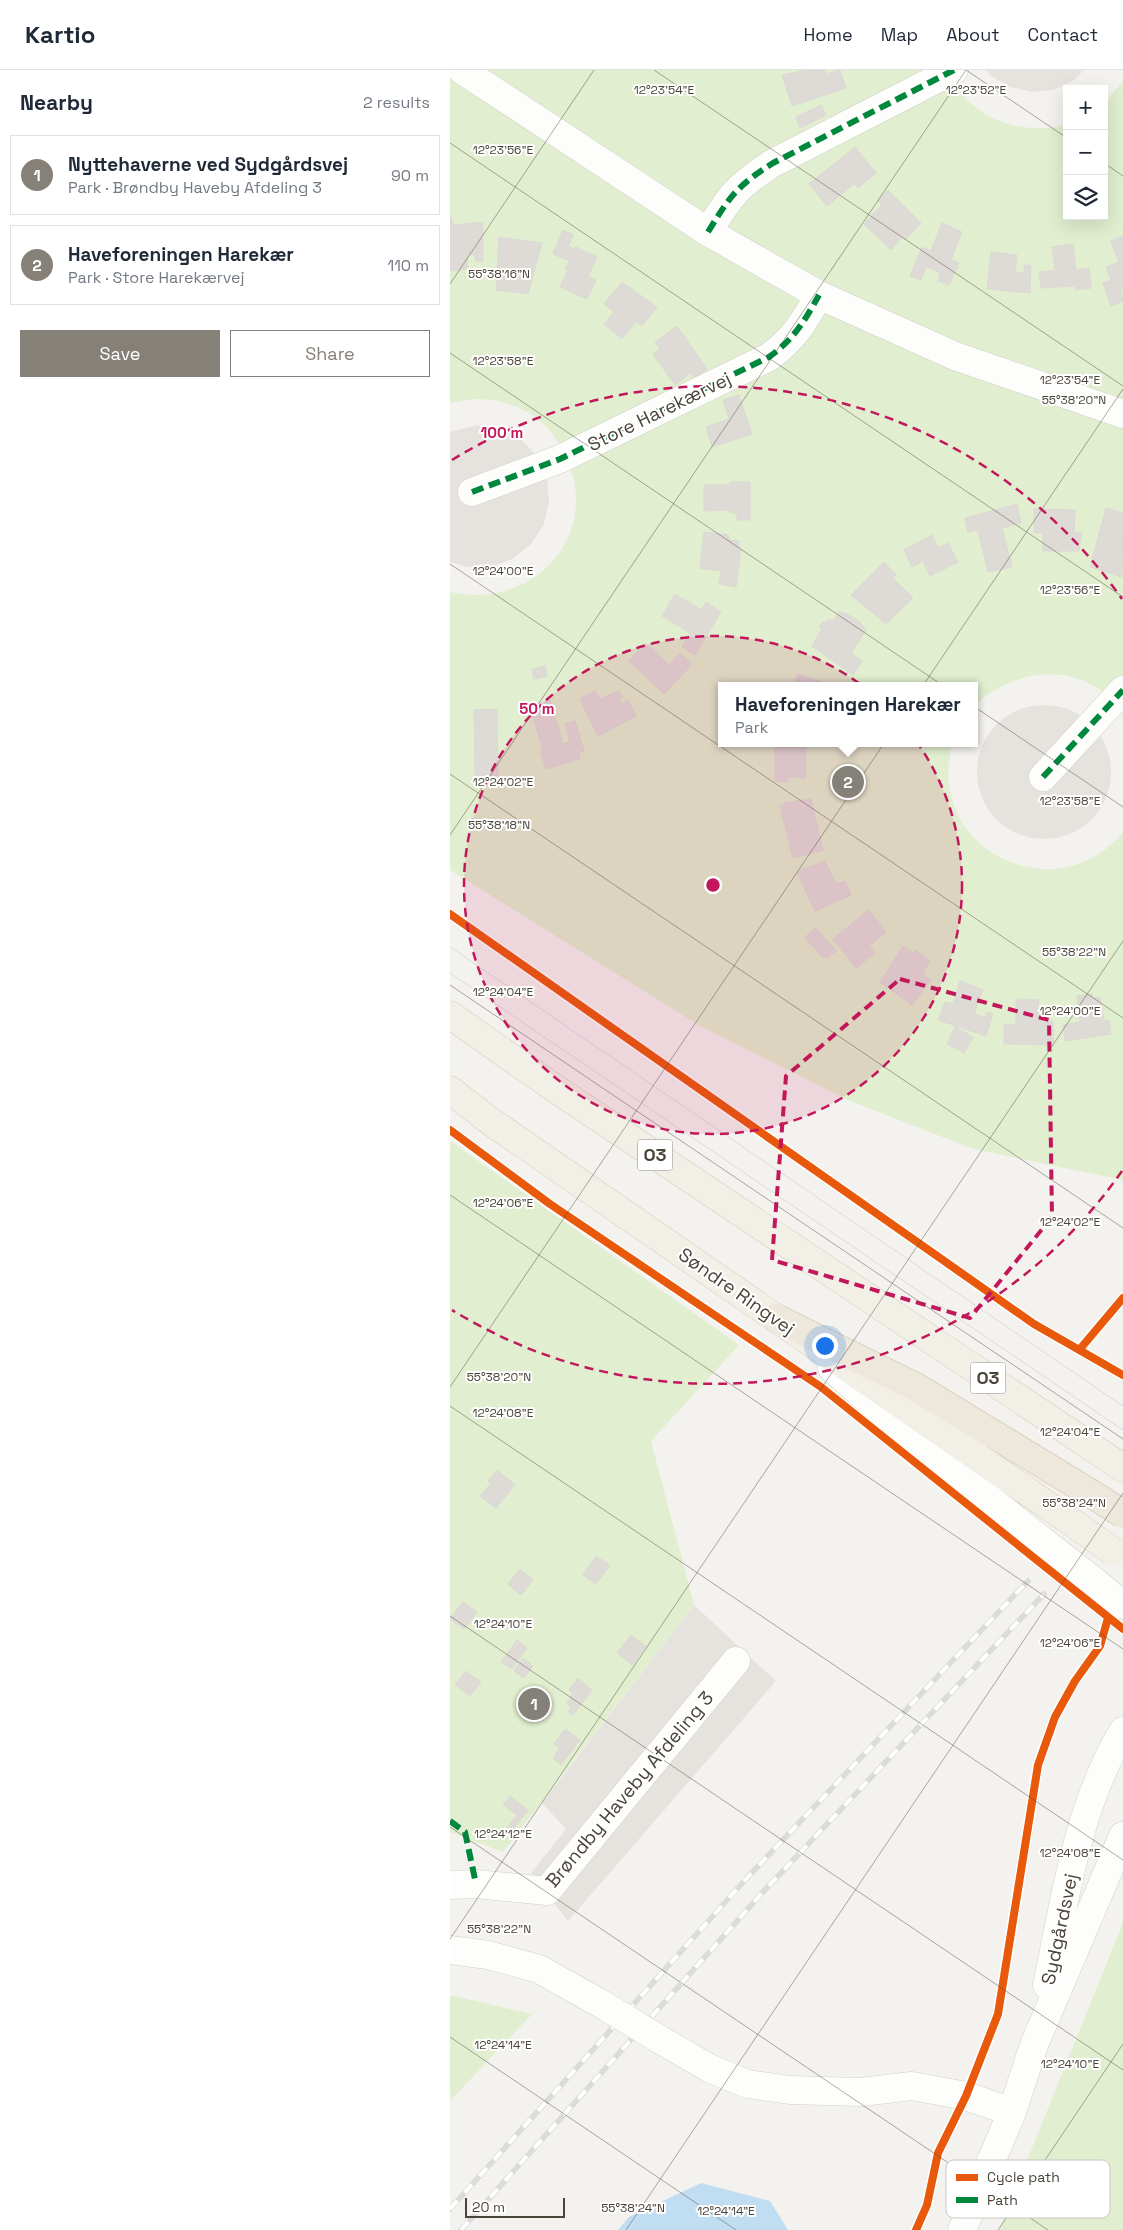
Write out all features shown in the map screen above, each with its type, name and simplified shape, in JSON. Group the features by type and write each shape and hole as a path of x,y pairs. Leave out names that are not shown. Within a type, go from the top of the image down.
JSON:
{"highway":[{"path":"776,1318 916,1387 1123,1514"}],"main road":[{"name":"O3","path":"450,1015 570,1098 1119,1466"},
{"name":"Søndre Ringvej","path":"450,1090 490,1121 1119,1555"}],"street":[{"path":"462,70 708,232 818,295 955,356 1123,414"},
{"path":"708,232 732,194 744,182 772,163 954,70"},
{"name":"Store Harekærvej","path":"472,492 560,459 769,357 797,333 818,295"},
{"path":"1043,777 1123,690"},
{"path":"776,1318 892,1421 1123,1605"},
{"name":"Brøndby Haveby Afdeling 3","path":"450,1885 476,1884 547,1891 736,1661"},
{"name":"Sydgårdsvej","path":"1034,2045 1078,1838 1096,1787 1123,1731"},
{"name":"Sydgårdsvej","path":"992,2160 1012,2112 1034,2045 1123,1836"},
{"path":"450,1950 488,1955 539,1970 605,2006 709,2068 747,2084 790,2090 861,2092 912,2086 966,2096 1012,2112"},
{"name":"Sydgårdsvej","path":"962,2230 967,2218"}],"highlighted area":[{"path":"900,979 1049,1020 1052,1217 970,1318 772,1260 786,1076"}],"green space":[{"path":"450,70 946,70 955,86 967,100 981,111 996,119 1013,125 1031,128 1049,128 1063,125 1063,220 1108,220 1108,99 1123,81 1123,711 1107,695 1089,683 1070,677 1050,674 1030,676 1010,682 991,692 978,703 978,682 718,682 718,747 953,747 949,780 957,812 975,839 1001,858 1031,868 1063,868 1095,856 1123,832 1123,1180 973,1149 848,1100 700,1026 450,870 450,592 480,595 508,590 532,578 553,561 567,539 575,514 575,486 566,457 553,434 534,416 521,409 499,401 470,399 450,403"},
{"path":"450,1141 739,1345 651,1441 694,1605 503,1852 450,1832"},
{"path":"1123,1923 1123,2230 999,2230 1004,2218 1110,2218 1110,2160 1027,2160"},
{"path":"450,1995 532,2014 450,2101"}],"shaded area":[{"path":"986,70 1084,70 1074,80 1053,90 1032,92 1010,87 991,76"},
{"path":"477,425 500,429 521,439 537,456 547,478 549,501 544,524 531,544 512,559 491,567 467,567 450,562 450,432"},
{"path":"1044,705 1069,711 1091,725 1105,747 1111,772 1105,797 1091,819 1069,833 1044,839 1019,833 997,819 983,797 977,772 983,747 997,725 1019,711"},
{"path":"694,1605 776,1681 568,1921 531,1873 566,1829 542,1803"}],"water":[{"path":"701,2183 770,2201 788,2230 618,2230 629,2217"}],"building":[{"path":"807,70 825,71 826,74 840,70 846,88 792,106 782,75"},
{"path":"821,105 826,115 800,128 796,117"},
{"path":"855,147 876,173 858,188 854,184 827,206 809,184"},
{"path":"888,190 921,223 905,240 902,237 891,250 864,224 882,205 878,200"},
{"path":"450,215 453,225 483,222 483,261 475,261 475,255 467,255 468,269 450,271"},
{"path":"942,223 962,232 951,260 959,263 949,285 938,281 941,273 926,267 921,280 910,276 922,247 931,251"},
{"path":"563,230 574,235 568,246 575,249 576,247 597,257 588,276 596,280 587,299 560,287 568,270 565,269 569,261 553,254"},
{"path":"1123,236 1123,289 1121,290 1123,301 1111,306 1103,283 1111,280 1106,267 1119,262 1111,241"},
{"path":"499,237 542,243 528,294 496,290"},
{"path":"1073,244 1076,270 1089,268 1091,288 1076,290 1075,286 1041,288 1039,272 1055,270 1052,247"},
{"path":"991,252 1017,255 1015,272 1024,273 1024,265 1031,265 1030,293 987,289"},
{"path":"622,282 657,307 642,326 636,322 622,339 604,324 614,312 604,304"},
{"path":"677,326 707,369 694,378 691,373 675,385 653,354 660,349 655,342"},
{"path":"739,395 752,434 712,447 706,427 729,419 723,400"},
{"path":"730,482 750,482 750,520 737,520 737,513 730,513 730,510 704,511 704,485 730,485"},
{"path":"1017,504 1021,523 1002,528 1012,567 988,572 978,530 968,532 965,518"},
{"path":"1106,508 1123,513 1122,577 1090,567"},
{"path":"1034,509 1075,510 1074,533 1082,533 1079,551 1043,551 1043,533 1034,533"},
{"path":"704,532 729,535 729,540 739,541 738,549 741,549 736,587 719,584 721,571 700,568"},
{"path":"932,535 938,548 948,543 958,562 930,576 923,561 912,567 904,550"},
{"path":"884,562 896,575 893,578 913,598 886,624 851,595"},
{"path":"675,594 702,610 706,602 721,612 695,655 682,647 690,633 662,616"},
{"path":"839,612 847,614 860,622 866,630 851,653 862,661 853,675 812,646 822,629 819,627 823,621 826,623 829,619 833,621"},
{"path":"646,643 669,665 680,653 692,664 664,694 629,661"},
{"path":"545,666 547,676 534,679 532,669"},
{"path":"798,674 822,682 795,682"},
{"path":"595,691 600,699 619,691 622,698 619,699 622,704 628,700 636,716 598,736 580,699"},
{"path":"550,700 563,744 570,742 565,724 575,721 584,751 578,753 580,759 546,769 540,750 543,750 530,706"},
{"path":"497,709 498,776 475,776 474,710"},
{"path":"775,747 806,747 805,778 788,777 788,782 775,781"},
{"path":"811,799 823,850 793,858 780,806 785,805 784,803"},
{"path":"825,861 836,884 845,881 851,895 815,911 797,872"},
{"path":"869,910 886,932 869,946 875,953 856,968 833,939"},
{"path":"816,928 836,951 827,958 826,956 823,958 805,937"},
{"path":"903,946 913,953 915,950 930,961 922,974 931,980 912,1005 880,982"},
{"path":"960,981 983,990 974,1014 985,1017 987,1012 993,1014 986,1036 938,1020 945,1002 953,1004"},
{"path":"1092,994 1093,998 1100,997 1104,1021 1109,1020 1111,1034 1065,1041 1063,1025 1080,1022 1077,996"},
{"path":"1016,999 1039,1000 1038,1020 1053,1021 1053,1045 1004,1044 1004,1025 1016,1025"},
{"path":"955,1027 973,1037 964,1053 947,1044"},
{"path":"497,1470 515,1485 496,1508 480,1496 491,1483 488,1481"},
{"path":"596,1556 610,1565 596,1584 583,1575"},
{"path":"520,1569 533,1580 521,1595 508,1584"},
{"path":"463,1602 477,1612 464,1629 450,1619"},
{"path":"631,1635 646,1646 632,1665 617,1653"},
{"path":"517,1640 527,1648 512,1669 501,1662"},
{"path":"523,1658 533,1666 524,1678 514,1671"},
{"path":"466,1671 481,1682 470,1696 455,1685"},
{"path":"578,1678 592,1690 573,1715 568,1711 571,1707 567,1703 573,1694 569,1690"},
{"path":"565,1729 580,1740 561,1765 553,1758 560,1748 554,1744"},
{"path":"510,1796 528,1810 512,1831 507,1827 517,1815 503,1805"}],"tram line":[{"path":"450,947 1123,1406"},
{"path":"450,973 1123,1430"}],"railway":[{"path":"450,2209 746,1879 1028,1581"},
{"path":"461,2230 762,1893 1044,1594"}],"marked path":[{"path":"708,232 722,209 742,185 773,163 954,70"},
{"path":"472,492 560,459 769,357 785,344 798,329 819,295"},
{"path":"1043,777 1123,690"},
{"path":"450,1821 465,1832 476,1884"}],"cycle path":[{"path":"450,914 1034,1324 1123,1375"},
{"path":"450,1130 550,1204 821,1387 1123,1629"},
{"path":"1080,1349 1123,1298"},
{"path":"916,2230 927,2205 938,2153 966,2096 998,2014 1038,1765 1055,1717 1075,1681 1100,1646 1108,1618"}],"place":[{"name":"Haveforeningen Harekær","path":"848,782"},
{"name":"Nyttehaverne ved Sydgårdsvej","path":"534,1704"}]}
